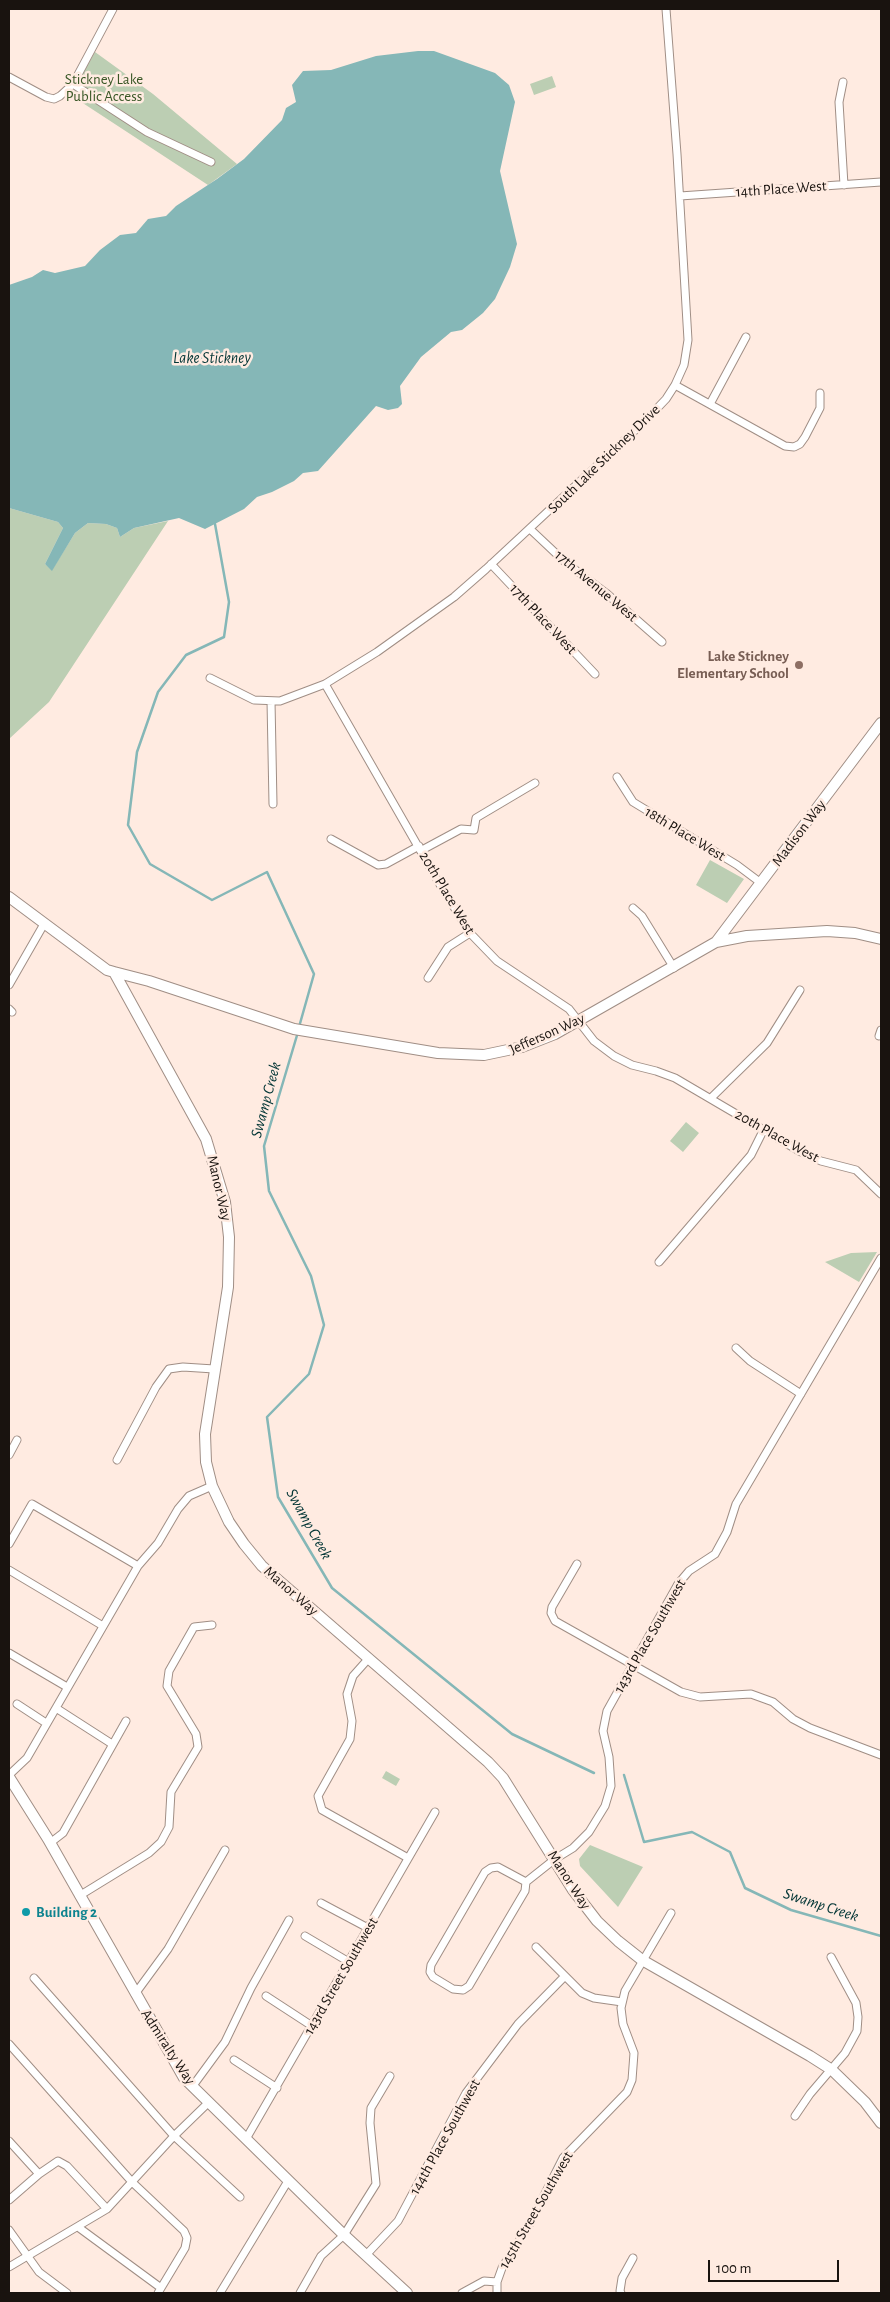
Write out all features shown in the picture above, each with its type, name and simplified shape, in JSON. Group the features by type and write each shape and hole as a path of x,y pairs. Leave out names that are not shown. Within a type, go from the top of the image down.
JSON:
{"street":[{"path":"9,77 32,91 54,99 65,92 73,84 113,9"},
{"name":"South Lake Stickney Drive","path":"210,678 254,700 280,701 325,684 377,652 454,597 491,564 646,420 666,399 676,385 684,365 688,340 680,196 666,9"},
{"path":"843,82 839,102 844,185"},
{"path":"73,84 146,132 211,162"},
{"name":"14th Place West","path":"680,196 881,182"},
{"path":"710,404 746,337"},
{"path":"676,385 785,446 794,447 800,444 820,408 820,393"},
{"name":"17th Avenue West","path":"530,529 565,562 606,593 662,642"},
{"name":"17th Place West","path":"491,564 595,674"},
{"name":"20th Place West","path":"325,684 439,883 470,933 497,961 512,973 553,997 569,1009 594,1041 614,1056 632,1065 656,1070 675,1078 764,1131 821,1161 856,1170 881,1194"},
{"path":"271,701 272,804"},
{"name":"Madison Way","path":"716,942 881,723"},
{"name":"18th Place West","path":"617,777 633,802 737,865 761,883"},
{"path":"331,839 378,864 386,864 461,829 474,830 476,818 535,782"},
{"path":"9,897 107,970 114,972"},
{"path":"633,908 642,916 674,968"},
{"path":"9,985 44,924"},
{"name":"Jefferson Way","path":"114,972 149,981 294,1029 438,1054 484,1055 500,1054 522,1048 578,1021 674,968 716,942 747,936 827,931 855,933 881,939"},
{"path":"428,978 448,947 470,933"},
{"name":"Manor Way","path":"114,972 206,1138 225,1202 229,1237 228,1286 204,1434 206,1462 212,1486 229,1522 262,1566 488,1762 503,1778 573,1890 597,1921 642,1960 803,2051 832,2070 865,2102 881,2123"},
{"path":"711,1098 767,1043 800,990"},
{"path":"659,1262 751,1154 764,1131"},
{"name":"143rd Place Southwest","path":"526,1882 498,1867 491,1868 485,1872 431,1965 430,1972 439,1982 452,1989 463,1990 469,1986 525,1891 526,1882 555,1859 573,1848 589,1832 605,1806 611,1786 609,1757 604,1731 607,1711 678,1584 689,1571 715,1554 727,1532 736,1504 881,1258"},
{"path":"736,1348 750,1361 801,1394"},
{"path":"117,1460 156,1387 169,1369 184,1367 214,1369"},
{"path":"9,1455 17,1440"},
{"path":"9,1776 27,1758 138,1566 158,1543 178,1509 189,1496 212,1486"},
{"path":"9,1544 32,1504 138,1566"},
{"path":"577,1564 552,1607 551,1613 553,1618 681,1692 700,1697 751,1694 772,1702 793,1719 810,1728 881,1755"},
{"path":"9,1570 103,1626"},
{"path":"78,1896 149,1853 162,1842 169,1827 171,1792 198,1747 196,1734 167,1686 169,1671 194,1627 212,1625"},
{"path":"9,1653 67,1687"},
{"path":"369,1658 353,1676 347,1694 352,1721 350,1739 318,1796 322,1810 408,1858"},
{"path":"17,1704 46,1723"},
{"path":"56,1708 112,1744"},
{"path":"50,1844 63,1833 126,1721"},
{"name":"Admiralty Way","path":"9,1776 184,2078 344,2235 407,2293"},
{"name":"143rd Street Southwest","path":"246,2139 434,1812"},
{"path":"135,1994 168,1949 225,1850"},
{"path":"321,1902 368,1928"},
{"path":"642,1960 670,1912"},
{"path":"192,2087 225,2042 251,1988 289,1920"},
{"path":"305,1936 349,1962"},
{"path":"536,1947 582,1993 594,1998 622,2002"},
{"path":"795,2116 810,2094 832,2070 853,2041 858,2017 856,2003 831,1956"},
{"name":"145th Street Southwest","path":"497,2293 497,2282 563,2158 627,2092 632,2080 634,2053 623,2024 621,2008 625,1991 642,1960"},
{"name":"144th Place Southwest","path":"366,2255 398,2221 466,2093 518,2024 565,1976"},
{"path":"34,1978 174,2136 240,2197"},
{"path":"266,1996 312,2026"},
{"path":"9,2044 132,2182 184,2231 187,2238 185,2248 160,2291 78,2227"},
{"path":"234,2060 277,2088"},
{"path":"300,2293 320,2256 344,2235 376,2184 370,2123 371,2108 390,2076"},
{"path":"9,2267 107,2209 208,2102"},
{"path":"9,2141 39,2174"},
{"path":"9,2200 54,2162 61,2162 107,2209"},
{"path":"220,2293 288,2181"},
{"path":"9,2230 39,2272 67,2293"},
{"path":"621,2293 622,2278 633,2258"},
{"name":"145th Street Southwest","path":"462,2293 484,2281 497,2282"}],"green space":[{"name":"Stickney Lake Public Access","path":"95,52 153,94 237,164 208,185 69,94 76,86"},
{"path":"552,76 556,87 534,95 530,84"},
{"path":"9,508 58,522 63,528 45,564 52,570 75,533 88,523 106,524 117,528 120,537 134,528 168,521 49,702 9,739"},
{"path":"710,860 744,879 727,903 696,885"},
{"path":"686,1122 699,1133 683,1152 670,1141"},
{"path":"877,1252 859,1282 825,1262 851,1253"},
{"path":"386,1771 400,1779 396,1786 382,1778"},
{"path":"590,1845 643,1867 618,1907 580,1866 579,1859"}],"water":[{"name":"Lake Stickney","path":"434,51 495,73 509,85 515,102 500,171 517,244 510,267 495,299 483,313 462,330 451,332 421,357 400,386 402,404 398,408 388,410 376,406 318,471 303,473 294,481 257,497 244,509 205,529 179,518 134,528 120,537 117,528 106,524 88,523 75,533 52,571 45,564 63,528 58,522 9,508 9,285 32,277 43,270 55,273 85,266 100,250 120,235 136,233 148,219 166,216 176,206 217,179 244,159 282,120 286,108 296,102 292,85 303,71 331,70 376,56"}],"waterway":[{"name":"Swamp Creek","path":"215,524 229,602 224,637 186,655 158,692 137,752 128,825 150,864 212,900 267,872 314,974 299,1027"},
{"name":"Swamp Creek","path":"298,1032 264,1146 269,1191 311,1276 324,1325 309,1374 267,1417 278,1497 332,1588 512,1734 594,1773"},
{"name":"Swamp Creek","path":"624,1775 644,1842 692,1832 730,1852 745,1888 791,1910 881,1936"}],"place":[{"name":"Lake Stickney Elementary School","path":"799,665"},
{"name":"Building 2","path":"26,1912"}]}
